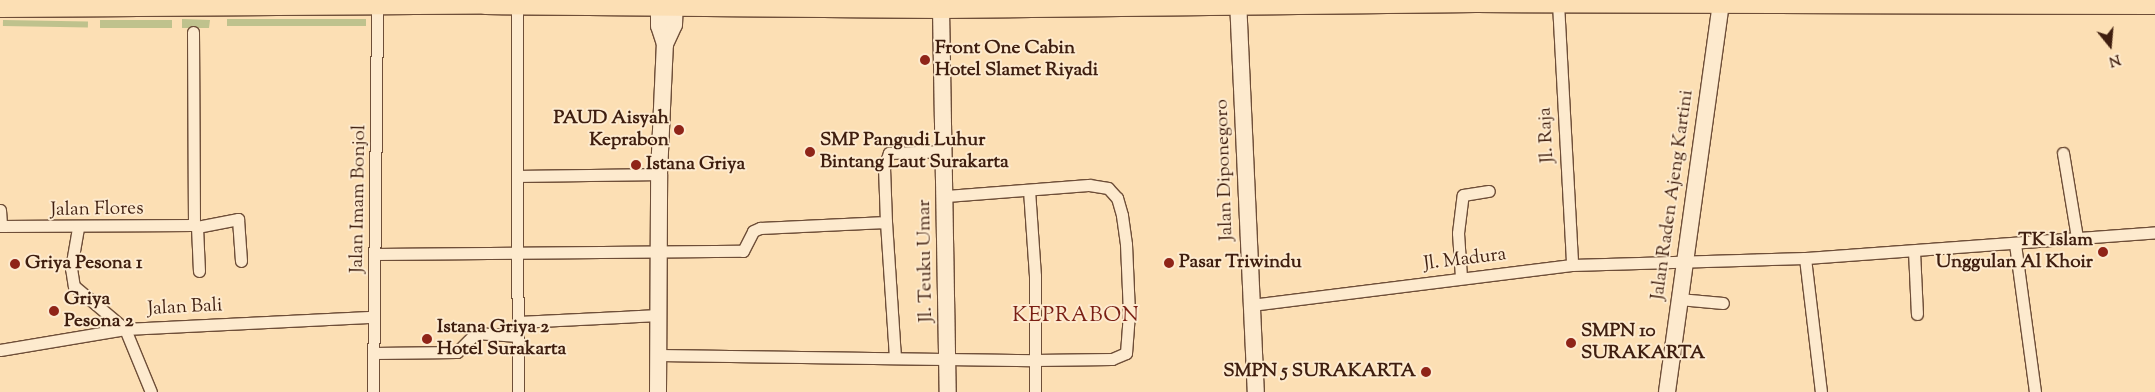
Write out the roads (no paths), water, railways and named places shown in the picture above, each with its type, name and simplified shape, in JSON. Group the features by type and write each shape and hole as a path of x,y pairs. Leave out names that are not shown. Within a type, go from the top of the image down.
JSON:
{"main road":[{"path":"0,8 93,3 315,3 378,6 485,3 517,6 774,3 897,4 941,9 1002,4 1238,3 1645,2 1721,5 1941,3 2155,5"},
{"name":"Jalan Diponegoro","path":"1238,3 1256,392"},
{"path":"658,392 660,174 665,44 674,25 667,4"},
{"name":"Jalan Raden Ajeng Kartini","path":"1667,392 1683,262 1721,5"},
{"name":"Jl. Teuku Umar","path":"941,9 948,392"}],"street":[{"name":"Jl. Raja","path":"1558,3 1572,266"},
{"name":"Jalan Imam Bonjol","path":"373,392 378,6"},
{"path":"517,6 520,176 518,392"},
{"path":"193,32 196,226 199,271"},
{"path":"895,357 884,168 889,153 944,151"},
{"path":"2063,153 2077,238"},
{"path":"520,176 660,174"},
{"path":"658,355 1034,360 1124,356 1128,348 1129,313 1126,244 1117,198 1108,188 1089,185 945,196"},
{"path":"1029,190 1035,276 1035,392"},
{"path":"1461,277 1458,233 1463,195 1489,191"},
{"path":"0,210 0,226"},
{"name":"Jalan Flores","path":"0,226 78,228 196,226 238,219 241,261"},
{"path":"375,254 743,251 753,231 760,228 886,222"},
{"path":"78,228 71,268 74,286 125,329 151,392"},
{"name":"Jl. Madura","path":"1251,305 1461,277 1572,266 1805,258 2015,244 2155,232"},
{"path":"2015,244 2035,392"},
{"path":"1914,251 1917,314"},
{"path":"1805,258 1821,392"},
{"path":"1679,299 1723,303"},
{"path":"518,322 659,315"},
{"name":"Jalan Bali","path":"0,350 125,329 374,317"},
{"path":"374,353 457,352 476,333 518,336"}],"place":[{"name":"Front One Cabin Hotel Slamet Riyadi","path":"925,60"},
{"name":"PAUD Aisyah Keprabon","path":"679,130"},
{"name":"SMP Pangudi Luhur Bintang Laut Surakarta","path":"810,152"},
{"name":"Istana Griya","path":"636,165"},
{"name":"TK Islam Unggulan Al Khoir","path":"2103,252"},
{"name":"Pasar Triwindu","path":"1169,263"},
{"name":"Griya Pesona 1","path":"15,264"},
{"name":"Griya Pesona 2","path":"54,311"},
{"name":"Istana Griya 2 Hotel Surakarta","path":"427,339"},
{"name":"SMPN 10 SURAKARTA","path":"1571,343"},
{"name":"SMPN 5 SURAKARTA","path":"1426,372"}],"district":[{"name":"KEPRABON","path":"1076,316"}]}
